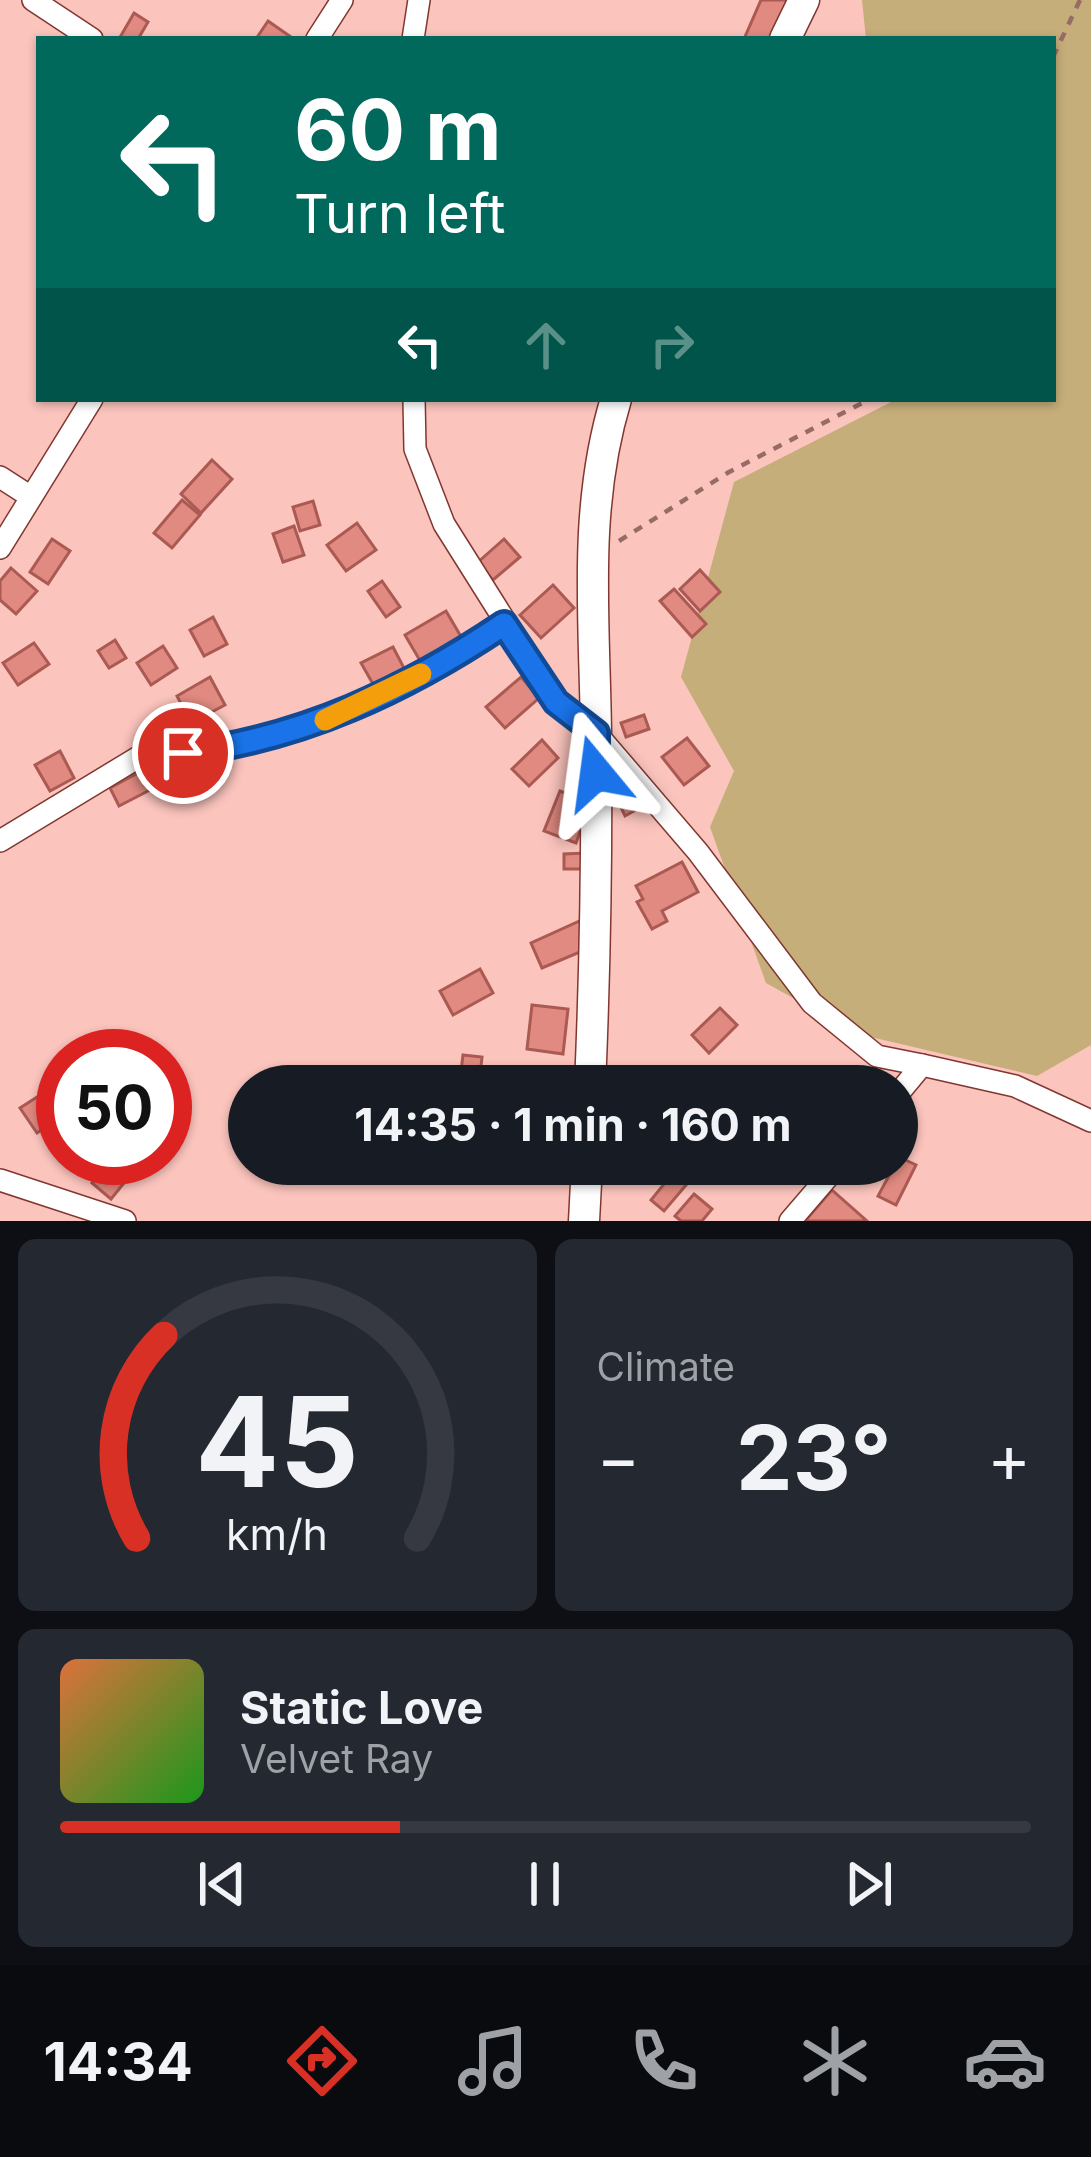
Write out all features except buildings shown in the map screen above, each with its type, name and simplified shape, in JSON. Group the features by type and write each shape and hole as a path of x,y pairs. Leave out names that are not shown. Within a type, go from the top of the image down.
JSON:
{"main road":[{"path":"786,36 804,0"},
{"path":"590,1065 596,733 590,560 599,456 615,402"},
{"path":"584,1221 586,1185"}],"street":[{"path":"33,0 87,36"},
{"path":"319,36 342,0"},
{"path":"413,36 419,0"},
{"path":"0,548 90,402"},
{"path":"414,402 415,449 444,524 504,624 556,702 596,733 698,852 812,1003 877,1056 1015,1086 1091,1121"},
{"path":"0,477 32,497"},
{"path":"0,841 136,758 229,747 327,719 374,700 504,624"},
{"path":"918,1070 922,1065"},
{"path":"0,1180 125,1221"},
{"path":"790,1221 820,1185"}],"path":[{"path":"1056,51 1080,0"},
{"path":"590,560 729,472 864,402"}],"shaded area":[{"path":"862,0 1091,0 1091,1045 1037,1076 858,1034 766,983 710,827 734,771 681,677 734,482 891,402 1056,402 1056,36 866,36"}],"slow traffic":[{"path":"325,720 421,674"}],"route":[{"path":"183,753 229,747 327,719 374,700 504,624 556,702 596,733 596,773"}]}
